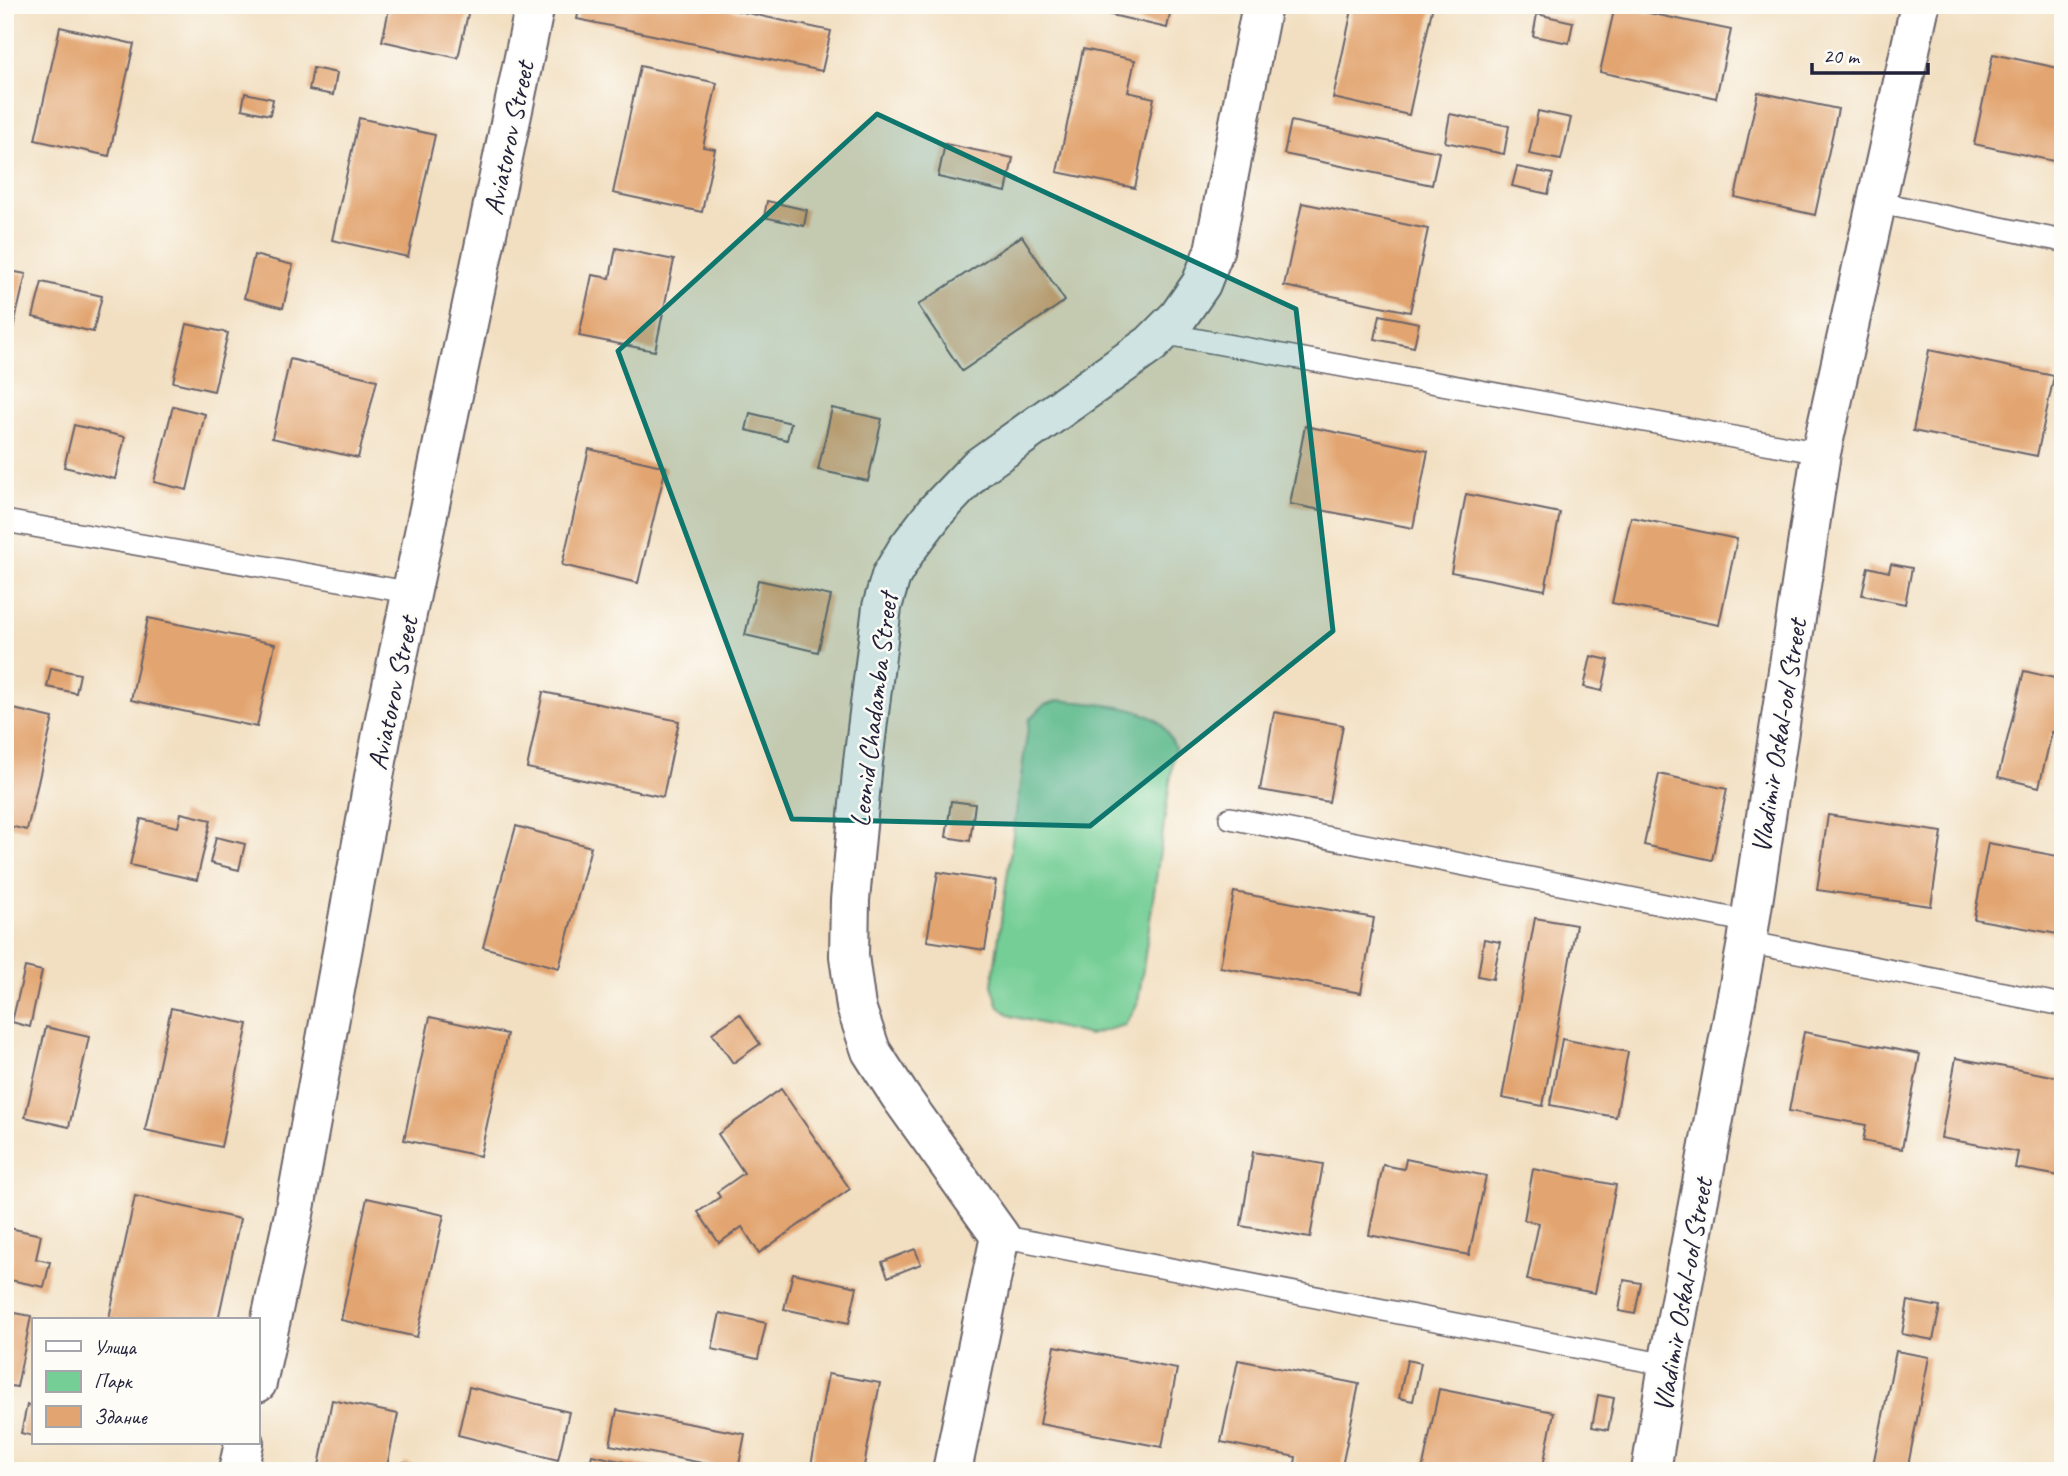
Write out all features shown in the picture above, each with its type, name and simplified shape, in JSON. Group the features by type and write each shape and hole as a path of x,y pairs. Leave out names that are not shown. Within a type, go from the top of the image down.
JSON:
{"street":[{"name":"Aviatorov Street","path":"259,1374 294,1214 383,728 536,5"},
{"name":"Leonid Chadamba Street","path":"1000,1236 871,1051 856,1007 849,956 850,900 882,607 891,576 907,549 936,512 977,468 1141,351 1178,317 1202,284 1214,251 1262,5"},
{"name":"Vladimir Oskal-ool Street","path":"1651,1471 1748,932 1821,453 1920,5"},
{"path":"952,1471 1000,1236"},
{"path":"238,1471 244,1444"}],"lane":[{"path":"1876,202 2063,241"},
{"path":"1161,333 1821,453"},
{"path":"5,522 413,593"},
{"path":"1230,818 1748,932 2063,1005"},
{"path":"1000,1236 1668,1365"}],"highlighted area":[{"path":"877,114 1296,309 1333,631 1090,826 792,819 618,351"}],"green space":[{"path":"1060,700 1141,712 1161,724 1175,748 1138,1003 1125,1025 1089,1035 1011,1016 999,1007 992,985 1029,720 1044,705"}],"building":[{"path":"390,5 470,5 458,58 382,41"},
{"path":"580,5 710,5 831,31 822,71 577,19"},
{"path":"1069,5 1172,5 1167,28"},
{"path":"1353,5 1433,5 1409,115 1333,98"},
{"path":"1615,6 1731,30 1716,98 1600,72"},
{"path":"1537,14 1573,22 1569,43 1533,36"},
{"path":"60,27 134,44 109,156 35,140"},
{"path":"1083,49 1135,60 1128,92 1154,98 1135,188 1057,172"},
{"path":"1993,54 2063,69 2063,163 1974,144"},
{"path":"640,66 717,83 703,147 715,149 702,212 613,193"},
{"path":"313,68 337,73 333,95 309,90"},
{"path":"1758,92 1838,109 1815,215 1735,197"},
{"path":"245,93 273,99 270,115 242,109"},
{"path":"1538,111 1571,118 1561,160 1529,154"},
{"path":"1450,114 1509,126 1504,154 1445,142"},
{"path":"359,118 435,135 408,257 332,240"},
{"path":"1291,121 1439,152 1432,185 1284,154"},
{"path":"945,144 1013,158 1006,192 938,177"},
{"path":"1517,167 1553,174 1548,194 1512,186"},
{"path":"767,201 807,210 804,226 764,217"},
{"path":"1302,203 1428,229 1410,312 1284,286"},
{"path":"1022,236 1065,301 962,371 918,305"},
{"path":"616,248 674,260 655,351 579,336 592,275 610,278"},
{"path":"254,255 293,265 283,308 244,298"},
{"path":"5,270 26,274 11,337 5,336"},
{"path":"42,282 102,296 93,332 33,317"},
{"path":"1380,315 1419,323 1414,347 1375,339"},
{"path":"187,324 228,333 214,391 173,382"},
{"path":"1929,350 2054,376 2037,456 1913,431"},
{"path":"290,359 377,380 358,458 272,438"},
{"path":"173,406 205,414 187,490 154,482"},
{"path":"832,408 882,419 868,481 818,470"},
{"path":"750,413 791,423 787,440 746,430"},
{"path":"74,425 125,437 115,479 64,467"},
{"path":"1305,426 1428,451 1413,528 1290,504"},
{"path":"589,449 666,467 638,583 562,565"},
{"path":"1466,494 1560,513 1545,590 1451,572"},
{"path":"1631,517 1737,539 1719,625 1612,603"},
{"path":"1891,564 1912,568 1905,604 1862,595 1868,567 1889,572"},
{"path":"758,580 831,596 818,652 745,635"},
{"path":"148,618 275,644 257,727 131,700"},
{"path":"1591,656 1609,660 1602,691 1584,687"},
{"path":"51,668 80,674 76,693 47,687"},
{"path":"2024,671 2063,680 2063,735 2052,732 2039,787 1998,777"},
{"path":"543,692 679,721 663,797 527,768"},
{"path":"5,707 53,718 27,830 5,825"},
{"path":"1274,712 1343,725 1329,802 1260,790"},
{"path":"1659,774 1727,789 1712,860 1644,845"},
{"path":"951,801 975,804 970,841 946,837"},
{"path":"181,813 211,820 197,880 130,865 141,819 178,827"},
{"path":"1828,815 1942,832 1931,906 1817,890"},
{"path":"516,826 591,847 559,968 483,947"},
{"path":"216,837 245,844 239,870 210,863"},
{"path":"1988,843 2063,857 2063,935 1974,919"},
{"path":"938,872 996,881 985,950 927,941"},
{"path":"1234,892 1374,918 1361,993 1220,967"},
{"path":"1535,918 1576,925 1543,1106 1502,1098"},
{"path":"1484,939 1500,942 1493,979 1478,976"},
{"path":"25,967 42,971 30,1027 12,1022"},
{"path":"171,1008 248,1024 221,1147 145,1130"},
{"path":"740,1014 760,1044 733,1063 712,1033"},
{"path":"430,1017 507,1034 480,1156 404,1140"},
{"path":"46,1027 89,1037 69,1127 25,1117"},
{"path":"1804,1032 1920,1054 1902,1149 1863,1141 1866,1125 1789,1111"},
{"path":"1562,1039 1628,1052 1616,1117 1550,1105"},
{"path":"1956,1058 2063,1078 2063,1160 2060,1176 2015,1168 2018,1152 1941,1138"},
{"path":"781,1089 850,1189 759,1253 742,1227 719,1243 698,1212 720,1197 717,1192 744,1173 718,1134"},
{"path":"1253,1152 1323,1164 1310,1238 1241,1226"},
{"path":"1406,1159 1486,1176 1469,1255 1369,1235 1383,1165 1404,1169"},
{"path":"1533,1169 1616,1185 1595,1293 1527,1280 1539,1223 1524,1220"},
{"path":"135,1196 240,1219 218,1318 109,1318"},
{"path":"367,1198 444,1215 417,1337 341,1320"},
{"path":"5,1227 41,1235 36,1259 50,1262 44,1287 5,1279"},
{"path":"915,1249 921,1264 888,1277 882,1262"},
{"path":"793,1273 857,1287 849,1323 784,1309"},
{"path":"1624,1280 1641,1283 1635,1314 1619,1311"},
{"path":"1908,1301 1940,1307 1933,1340 1902,1334"},
{"path":"5,1311 31,1316 17,1387 5,1385"},
{"path":"720,1313 766,1323 758,1359 712,1349"},
{"path":"1055,1346 1177,1369 1162,1447 1040,1424"},
{"path":"1896,1351 1929,1357 1907,1471 1874,1471 1872,1470"},
{"path":"1238,1360 1359,1384 1341,1471 1294,1471 1296,1457 1221,1442"},
{"path":"1407,1360 1421,1363 1413,1401 1399,1398"},
{"path":"828,1374 880,1383 863,1471 810,1471"},
{"path":"469,1387 569,1412 558,1460 458,1435"},
{"path":"1439,1389 1554,1412 1542,1471 1422,1471"},
{"path":"1598,1395 1614,1398 1608,1430 1592,1427"},
{"path":"332,1400 398,1414 386,1471 318,1471"},
{"path":"27,1405 32,1407 32,1436 21,1433"},
{"path":"617,1410 745,1434 738,1470 610,1445"},
{"path":"592,1455 663,1470 663,1471 588,1471"},
{"path":"404,1462 417,1466 416,1471 402,1471"}]}
